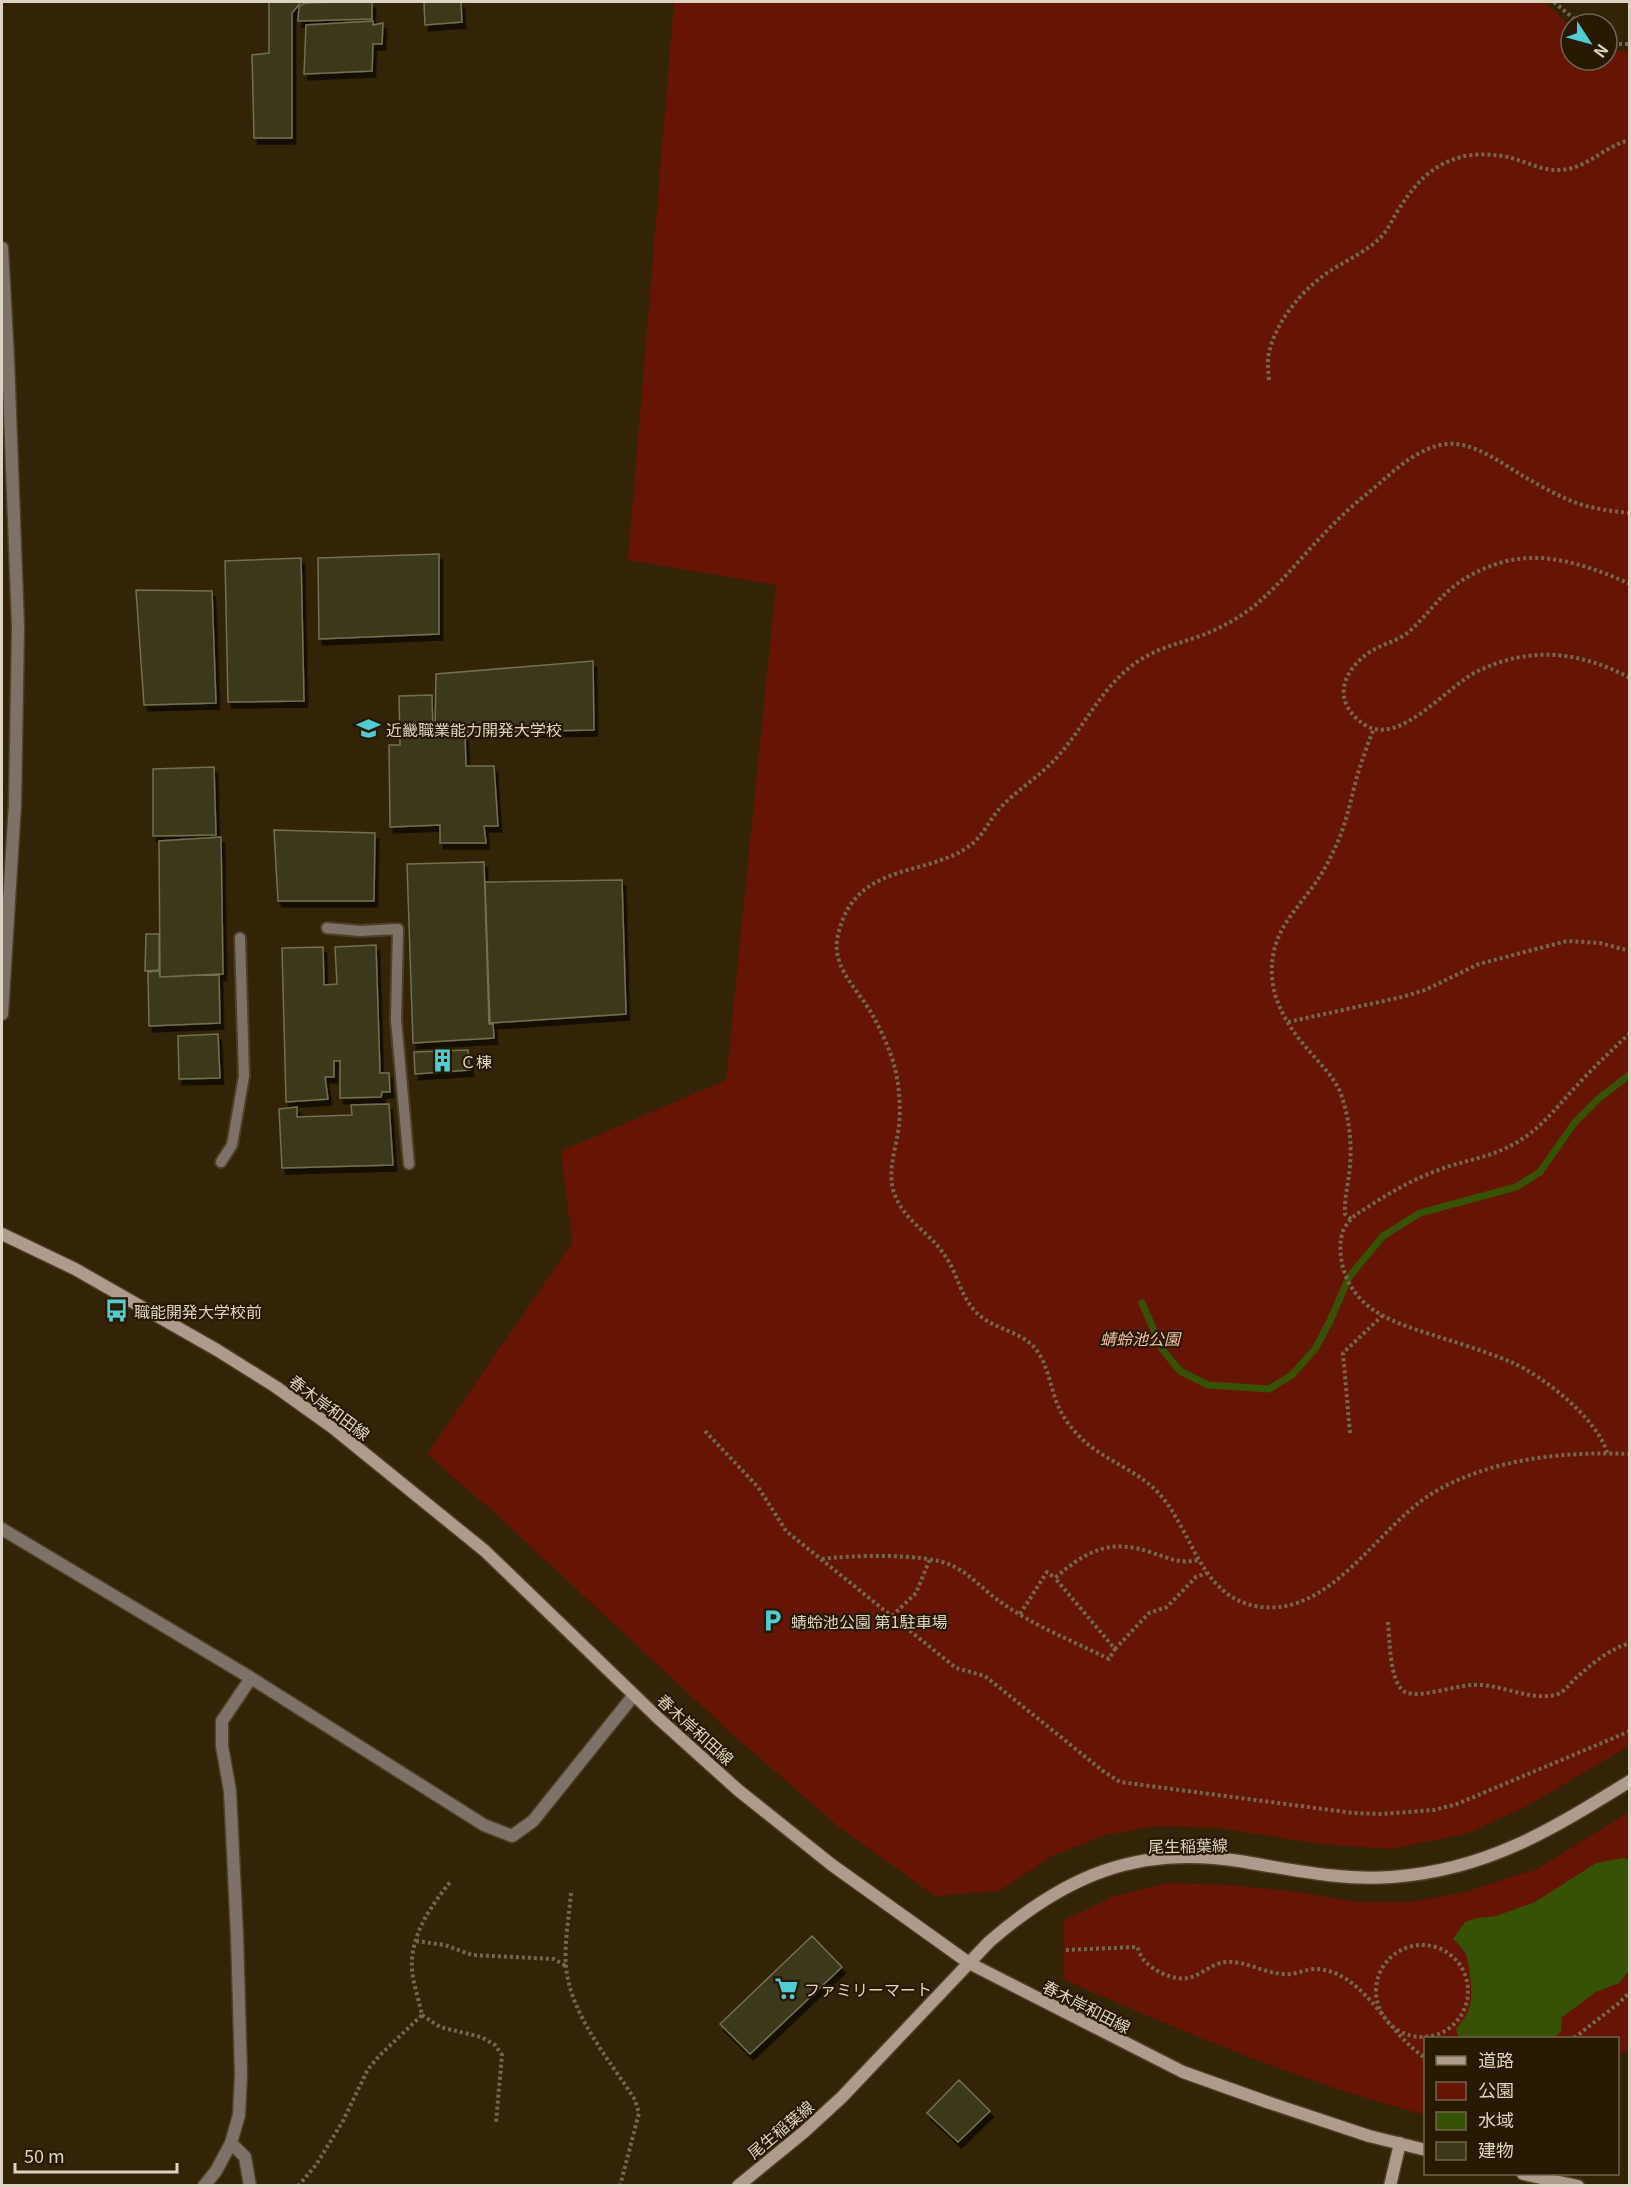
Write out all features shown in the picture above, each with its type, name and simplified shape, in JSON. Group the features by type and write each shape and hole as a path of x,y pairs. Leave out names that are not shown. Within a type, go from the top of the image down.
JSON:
{"main road":[{"name":"春木岸和田線","path":"2,1234 75,1269 198,1339 276,1387 332,1426 485,1551 634,1695 738,1790 823,1858 969,1963 1183,2072 1267,2103 1370,2136 1424,2150"},
{"name":"尾生稲葉線","path":"738,2186 796,2139 842,2097 988,1942 1014,1919 1043,1899 1078,1880 1120,1865 1161,1859 1203,1858 1349,1877 1390,1878 1425,1874 1466,1866 1527,1842 1564,1822 1629,1781"},
{"path":"1390,2186 1400,2143"},
{"path":"1528,2175 1578,2186"}],"street":[{"path":"2,248 18,627 15,804 2,1014"},
{"path":"2,1529 251,1678 484,1825 512,1836 533,1821 634,1695"},
{"path":"204,2186 216,2171 231,2143 239,2115 241,2074 237,1935 230,1791 222,1746 222,1721 251,1678"},
{"path":"231,2143 245,2157 250,2186"}],"lane":[{"path":"327,928 360,931 398,929 396,1020 409,1164"},
{"path":"221,1162 232,1144 244,1076 240,938"}],"path":[{"path":"1554,2 1566,12"},
{"path":"1269,380 1270,350 1275,334 1284,320 1322,276 1381,238 1406,197 1427,173 1444,163 1464,156 1482,155 1512,158 1540,169 1570,170 1584,165 1609,148 1629,140"},
{"path":"1629,513 1594,508 1572,501 1531,481 1483,452 1469,447 1451,443 1432,447 1412,456 1326,531 1256,605 1210,632 1173,643 1154,652 1135,663 1120,676 1097,701 1089,717 1057,758 1005,803 974,843 941,859 900,870 866,889 854,901 838,933 836,950 846,977 876,1020 896,1074 900,1118 891,1170 891,1185 901,1209 943,1252 966,1300 977,1314 989,1324 1018,1335 1033,1346 1042,1359 1059,1409 1069,1426 1093,1449 1131,1470 1151,1485 1176,1516 1206,1573 1230,1596 1244,1603 1261,1607 1280,1607 1301,1602 1335,1582 1413,1508 1432,1494 1460,1480 1495,1467 1559,1455 1629,1454"},
{"path":"1629,584 1571,563 1532,557 1509,560 1475,573 1455,585 1406,635 1374,650 1351,669 1344,681 1343,694 1354,716 1367,726 1382,730 1392,729 1406,723 1476,672 1524,656 1573,656 1595,662 1629,678"},
{"path":"1351,1219 1345,1214 1344,1200 1350,1167 1351,1144 1342,1096 1336,1083 1300,1039 1280,1009 1272,979 1277,939 1288,917 1321,874 1337,843 1374,728"},
{"path":"1288,1022 1402,997 1425,990 1479,964 1567,941 1600,943 1629,951"},
{"path":"1607,1453 1605,1442 1598,1432 1577,1410 1535,1376 1512,1362 1398,1324 1382,1316 1350,1286 1344,1271 1340,1245 1343,1230 1351,1219 1379,1200 1424,1176 1486,1157 1526,1137 1540,1126 1629,1033"},
{"path":"1350,1432 1343,1353 1382,1316"},
{"path":"705,1431 758,1487 786,1531 956,1668 985,1676 1103,1771 1120,1782 1353,1813 1381,1814 1434,1810 1496,1789 1629,1731"},
{"path":"1055,1578 1074,1561 1086,1554 1114,1546 1131,1546 1185,1563 1199,1560"},
{"path":"822,1560 918,1557 950,1565 966,1573 1002,1603 1020,1614 1108,1659 1149,1613 1167,1607 1196,1577 1206,1573"},
{"path":"892,1616 916,1593 930,1559"},
{"path":"1020,1614 1047,1572 1055,1578 1116,1649"},
{"path":"1388,1623 1391,1661 1396,1682 1405,1692 1416,1694 1476,1684 1513,1693 1556,1695 1564,1691 1602,1656 1629,1643"},
{"path":"451,1881 428,1910 413,1948 412,1969 422,2015 440,2027 481,2037 495,2045 502,2055 496,2122"},
{"path":"571,1893 566,1966 574,2001 582,2019 635,2100 639,2113 620,2186"},
{"path":"416,1941 445,1944 472,1954 554,1959 566,1966"},
{"path":"1424,2037 1415,2038 1399,2033 1387,2023 1378,2009 1375,1987 1380,1971 1389,1958 1402,1949 1418,1944 1435,1946 1455,1958 1464,1971 1469,1986 1467,2002 1461,2018 1446,2032 1431,2037"},
{"path":"1066,1950 1137,1947 1143,1959 1171,1978 1188,1978 1213,1964 1227,1962 1242,1963 1281,1974 1321,1970 1346,1979 1364,1992 1387,2023 1424,2057"},
{"path":"1575,2037 1619,2003 1629,1992"},
{"path":"298,2186 316,2165 343,2121 368,2069 422,2015"}],"green space":[{"name":"蜻蛉池公園","path":"674,2 1545,2 1559,15 1559,72 1619,72 1619,51 1629,51 1629,1746 1529,1805 1466,1834 1390,1849 1319,1844 1218,1828 1158,1826 1105,1835 1052,1856 999,1891 935,1896 839,1827 732,1734 498,1516 427,1454 572,1243 561,1151 726,1080 776,585 628,560"},
{"path":"1629,1812 1629,2050 1619,2055 1619,2037 1424,2037 1424,2115 1332,2087 1241,2054 1063,1979 1064,1920 1114,1896 1168,1883 1231,1885 1298,1892 1357,1902 1411,1902 1465,1892 1537,1869"}],"water":[{"path":"1629,1859 1629,1971 1619,1983 1596,1992 1562,2017 1561,2031 1556,2037 1459,2037 1456,2029 1470,2005 1471,1985 1466,1956 1453,1939 1465,1922 1496,1916 1535,1902 1596,1863"}],"building":[{"path":"269,2 301,2 292,13 292,138 254,138 252,55 269,53"},
{"path":"372,2 372,19 298,21 299,7 305,3"},
{"path":"424,2 461,2 462,22 425,25"},
{"path":"373,21 373,25 383,23 382,44 373,44 372,71 304,74 306,25"},
{"path":"439,554 439,634 319,639 318,558"},
{"path":"301,558 304,701 228,702 225,561"},
{"path":"136,590 212,591 216,703 144,705"},
{"path":"593,661 594,730 435,733 436,674"},
{"path":"432,695 433,735 465,735 466,766 494,766 498,826 484,826 486,843 440,843 440,825 390,827 389,745 400,745 399,696"},
{"path":"214,767 216,835 153,836 153,769"},
{"path":"274,830 375,833 374,901 278,901"},
{"path":"221,837 223,974 160,977 159,841"},
{"path":"484,862 489,1024 493,1024 494,1038 413,1043 407,864"},
{"path":"622,880 626,1014 490,1023 485,882"},
{"path":"146,934 159,934 159,970 145,971"},
{"path":"376,945 380,1073 389,1073 390,1092 382,1092 381,1097 340,1098 340,1061 334,1061 334,1077 325,1077 328,1099 286,1102 282,948 323,947 324,985 337,984 335,947"},
{"path":"159,971 160,977 219,974 220,1023 149,1026 148,972"},
{"path":"218,1034 220,1078 179,1079 178,1036"},
{"name":"Ｃ棟","path":"468,1050 470,1070 415,1074 414,1052"},
{"path":"389,1104 393,1165 282,1168 279,1109 297,1107 297,1117 352,1115 351,1105"},
{"path":"812,1936 842,1967 750,2054 720,2024"},
{"path":"959,2080 990,2111 958,2142 927,2113"}],"waterway":[{"path":"1142,1303 1162,1349 1180,1371 1208,1385 1269,1389 1292,1375 1315,1349 1349,1277 1383,1236 1420,1213 1516,1187 1540,1172 1575,1122 1597,1100 1630,1074"}],"place":[{"name":"近畿職業能力開発大学校","path":"368,729"},
{"name":"Ｃ棟","path":"442,1061"},
{"name":"職能開発大学校前","path":"116,1311"},
{"name":"蜻蛉池公園 第1駐車場","path":"773,1621"},
{"name":"ファミリーマート","path":"786,1989"}]}
